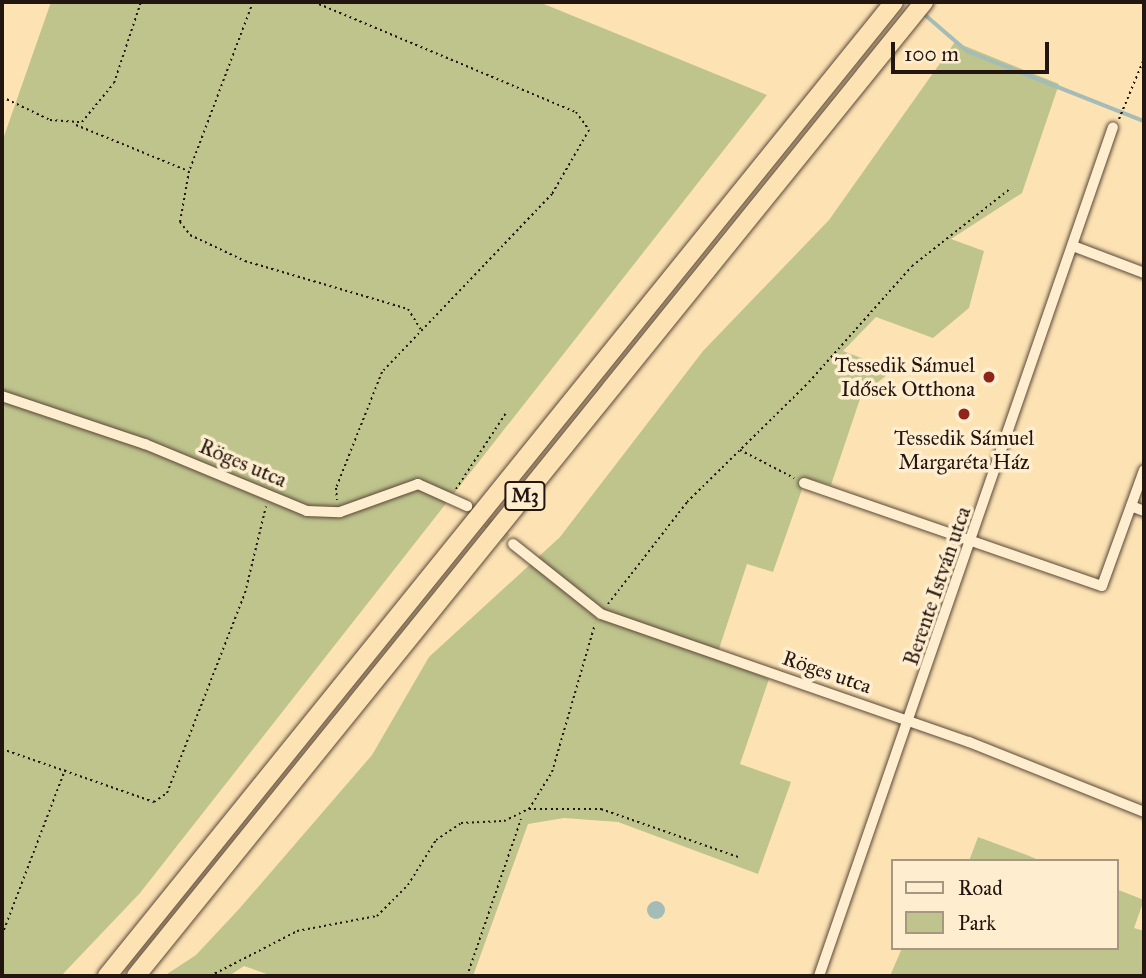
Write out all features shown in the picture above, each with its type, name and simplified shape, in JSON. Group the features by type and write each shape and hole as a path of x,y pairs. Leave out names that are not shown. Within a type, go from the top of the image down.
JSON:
{"highway":[{"name":"M3","path":"107,976 894,2"},
{"name":"M3","path":"136,976 920,7"}],"street":[{"name":"Berente István utca","path":"819,976 910,722 1116,123"},
{"path":"1073,246 1144,273"},
{"name":"Röges utca","path":"2,396 307,510 340,512 410,484 453,496 467,506"},
{"path":"804,483 1102,586 1144,470"},
{"path":"1131,506 1144,511"},
{"name":"Röges utca","path":"513,544 601,614 910,722 1144,812"}],"path":[{"path":"75,125 108,95 141,2"},
{"path":"253,2 189,171 180,222 190,235 245,261 408,309 422,332"},
{"path":"314,2 453,56 588,124 581,153 552,194 382,372 336,488 340,512"},
{"path":"1116,123 1127,109 1144,59"},
{"path":"2,97 189,171"},
{"path":"467,976 522,816 552,772 590,632 601,614 674,517 912,266 1011,188"},
{"path":"453,496 506,413"},
{"path":"739,450 804,483"},
{"path":"2,749 66,769 154,802 172,788 254,564 268,495"},
{"path":"2,935 66,769"},
{"path":"529,809 610,811 741,858"},
{"path":"210,976 297,931 377,916 452,826 522,816"}],"green space":[{"path":"51,2 539,2 767,95 140,893 61,976 2,976 2,142"},
{"path":"955,42 1059,84 1022,193 951,239 984,251 969,308 933,338 876,317 843,351 893,370 861,396 831,485 806,478 773,572 747,564 716,658 769,679 740,764 791,782 758,874 618,822 564,818 528,824 473,976 272,976 244,966 229,976 164,976 196,955 239,909 372,755 429,657 560,537 703,351 829,220"},
{"path":"978,837 1036,859 970,859"},
{"path":"1118,890 1144,900 1134,928 1144,931 1144,976 890,976 901,950 1118,950"}],"water":[{"path":"656,901 662,904 665,910 662,916 656,919 650,916 647,910 650,904"}],"waterway":[{"path":"922,12 967,51 1144,121"}],"tunnel":[{"path":"476,513 513,544"}],"place":[{"name":"Tessedik Sámuel Idősek Otthona","path":"989,377"},
{"name":"Tessedik Sámuel Margaréta Ház","path":"964,414"}]}
